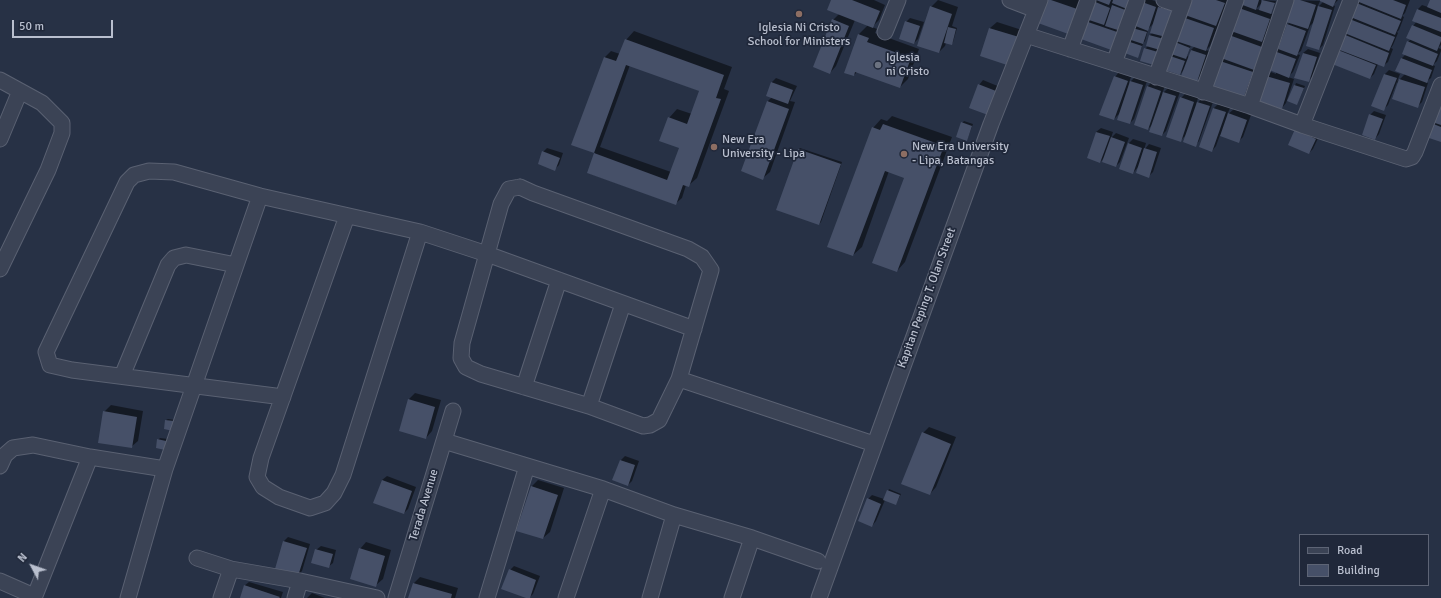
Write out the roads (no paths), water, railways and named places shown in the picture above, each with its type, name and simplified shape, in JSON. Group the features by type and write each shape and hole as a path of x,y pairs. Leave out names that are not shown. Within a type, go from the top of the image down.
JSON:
{"street":[{"path":"885,32 898,0"},
{"path":"1010,0 1038,5"},
{"path":"1070,49 1088,0"},
{"path":"1114,63 1137,0"},
{"path":"1156,77 1183,3 1164,0"},
{"path":"1203,92 1236,0"},
{"path":"1250,106 1286,0"},
{"path":"1302,125 1351,0"},
{"name":"Kapitan Peping T. Olan Street","path":"819,598 991,124 1038,5"},
{"path":"1026,35 1250,106 1302,125 1406,159 1412,157 1415,152 1441,85"},
{"path":"0,80 42,103 62,123 62,133 48,170 0,269"},
{"path":"0,139 20,91"},
{"path":"283,397 72,370 50,364 46,352 127,182 134,174 149,171 174,172 260,196 420,232 487,254 694,329"},
{"path":"520,186 533,193 688,249 702,257 711,270 694,329 679,379 659,420 650,425 643,426 589,406 481,374 466,367 461,358 462,343 501,204 509,189 520,186"},
{"path":"128,598 165,469 260,196"},
{"path":"347,216 261,458 257,477 263,487 279,497 310,508 326,503 334,493 343,475 420,232"},
{"path":"122,376 168,265 174,258 186,255 236,265"},
{"path":"524,387 559,280"},
{"path":"589,406 623,304"},
{"path":"679,379 874,444"},
{"name":"Terada Avenue","path":"396,598 453,411"},
{"path":"444,441 603,489 674,515 752,538 818,561"},
{"path":"0,466 5,455 13,448 33,444 90,457 165,469"},
{"path":"0,581 34,597 90,457"},
{"path":"487,598 527,466"},
{"path":"566,598 603,489"},
{"path":"650,598 674,515"},
{"path":"732,598 752,538"},
{"path":"197,558 231,569 300,581 377,598"},
{"path":"221,598 231,569"},
{"path":"295,598 300,581"}],"place":[{"name":"Iglesia Ni Cristo School for Ministers","path":"799,14"},
{"name":"Iglesia ni Cristo","path":"878,65"},
{"name":"New Era University - Lipa","path":"714,147"},
{"name":"New Era University - Lipa, Batangas","path":"904,154"}]}
